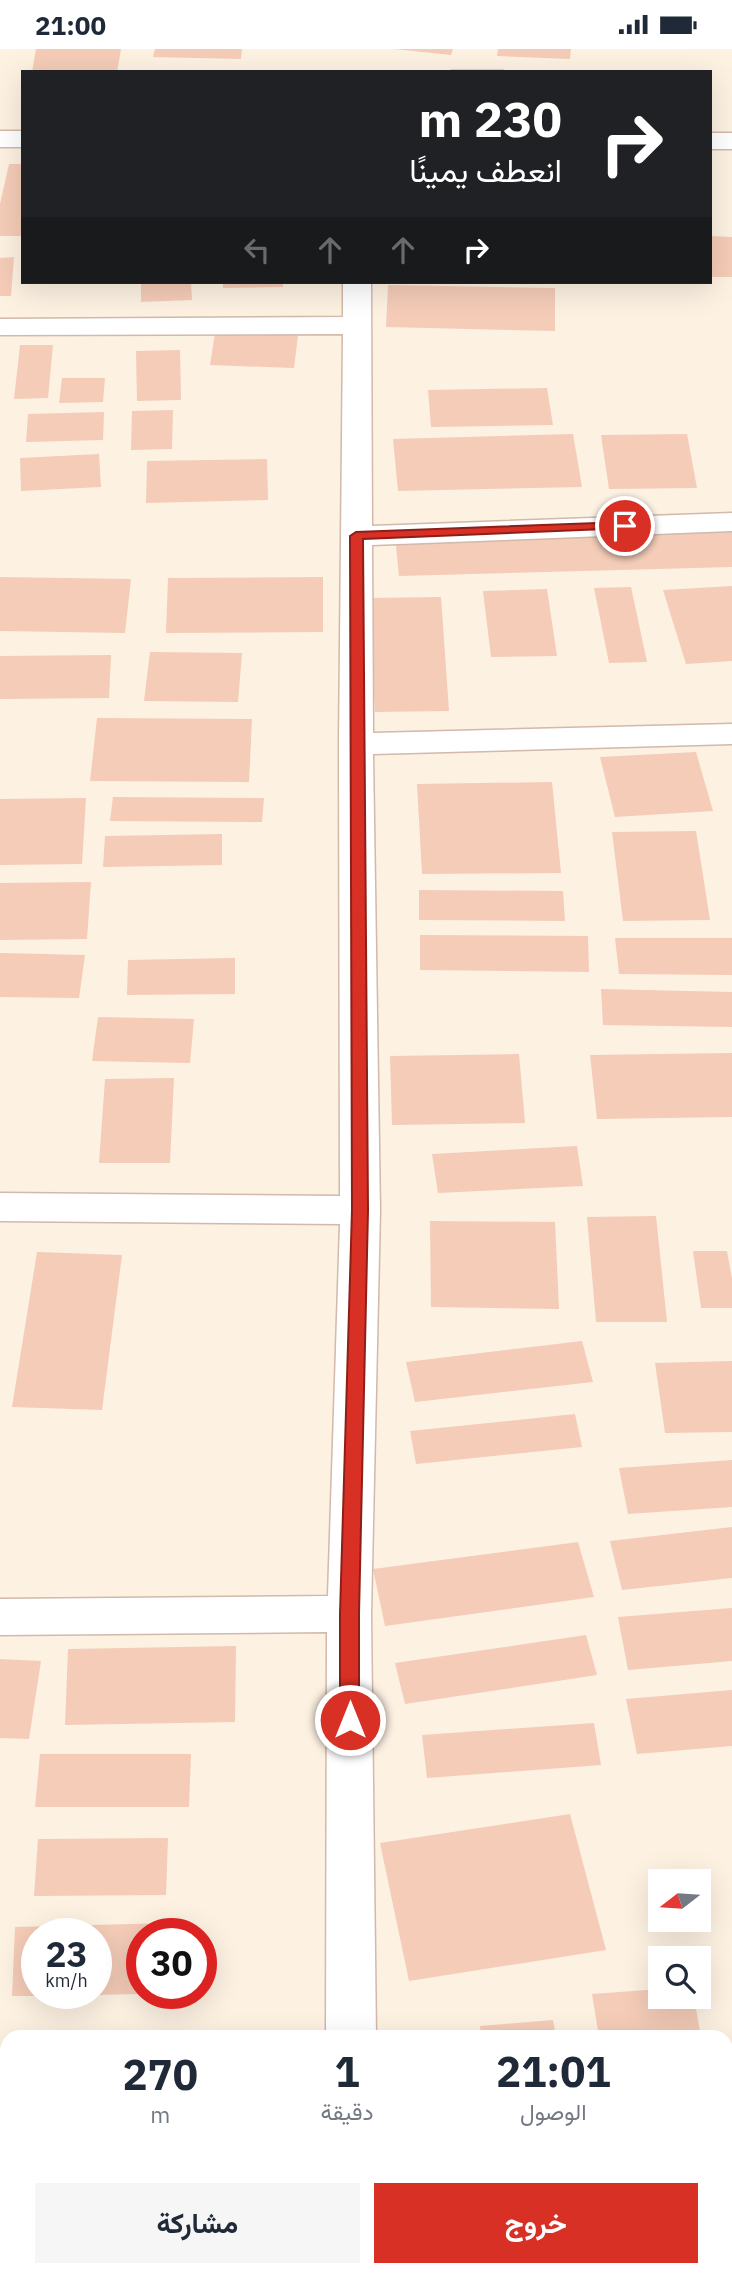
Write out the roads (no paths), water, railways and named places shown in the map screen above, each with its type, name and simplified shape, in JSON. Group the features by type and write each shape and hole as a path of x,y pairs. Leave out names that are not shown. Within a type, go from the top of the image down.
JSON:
{"street":[{"path":"0,139 21,139"},
{"path":"712,141 732,141"},
{"path":"351,2030 349,1614 360,1210 356,744 357,284"},
{"path":"0,327 357,325"},
{"path":"356,536 732,522"},
{"path":"356,744 732,734"},
{"path":"0,1207 360,1210"},
{"path":"0,1617 349,1614"}]}
